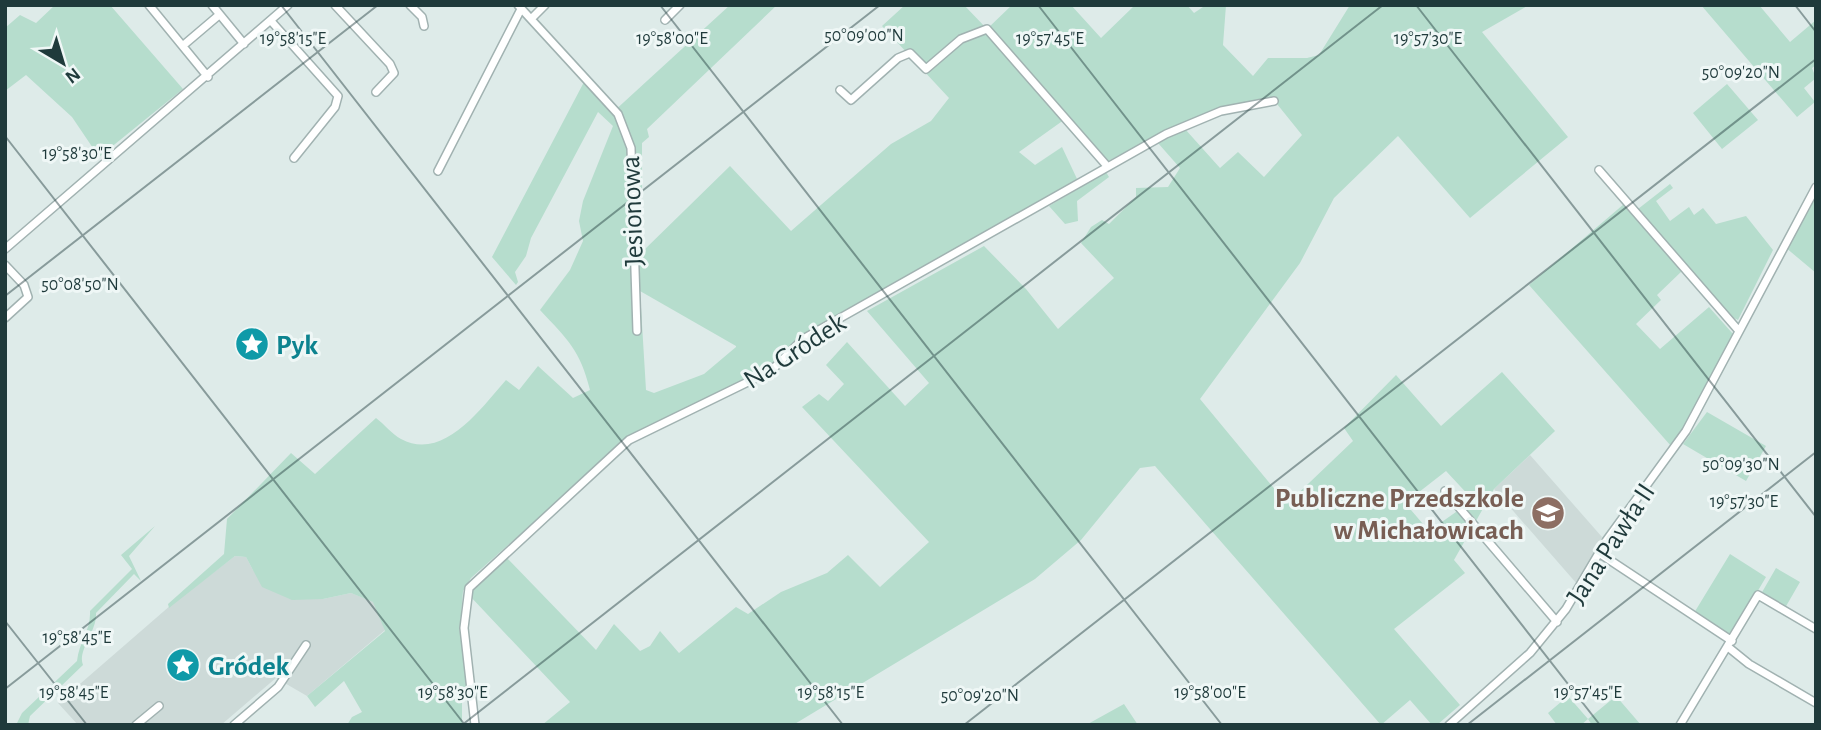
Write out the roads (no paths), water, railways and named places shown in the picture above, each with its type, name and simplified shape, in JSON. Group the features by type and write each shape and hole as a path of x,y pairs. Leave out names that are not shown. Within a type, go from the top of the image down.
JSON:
{"street":[{"path":"149,5 208,77"},
{"path":"335,5 390,64 394,73 376,92"},
{"path":"410,5 422,17 424,26"},
{"path":"531,19 545,5"},
{"path":"665,20 680,5"},
{"path":"214,6 244,44"},
{"path":"5,249 208,77 284,7"},
{"path":"438,170 519,7"},
{"name":"Jesionowa","path":"519,7 618,114 631,148 637,331"},
{"path":"186,43 219,15"},
{"path":"271,21 338,96 335,107 294,158"},
{"path":"840,90 851,100 898,58 910,53 926,69 961,39 987,29 1107,166"},
{"name":"Na Gródek","path":"475,725 464,628 469,587 600,465 639,434 754,379 776,366 803,340 1107,166 1193,121 1221,111 1274,101"},
{"path":"1599,170 1740,331"},
{"name":"Jana Pawła II","path":"1452,724 1530,653 1557,622 1599,554 1686,431 1816,187"},
{"path":"5,265 24,285 28,297 5,318"},
{"path":"1445,491 1557,622"},
{"path":"1599,554 1730,644 1749,664 1816,703"},
{"path":"1679,725 1758,595 1816,629"},
{"path":"234,725 278,687 306,645"},
{"path":"136,725 159,706"}],"place":[{"name":"Pyk","path":"252,344"},
{"name":"Publiczne Przedszkole w Michałowicach","path":"1548,513"},
{"name":"Gródek","path":"183,665"}]}
